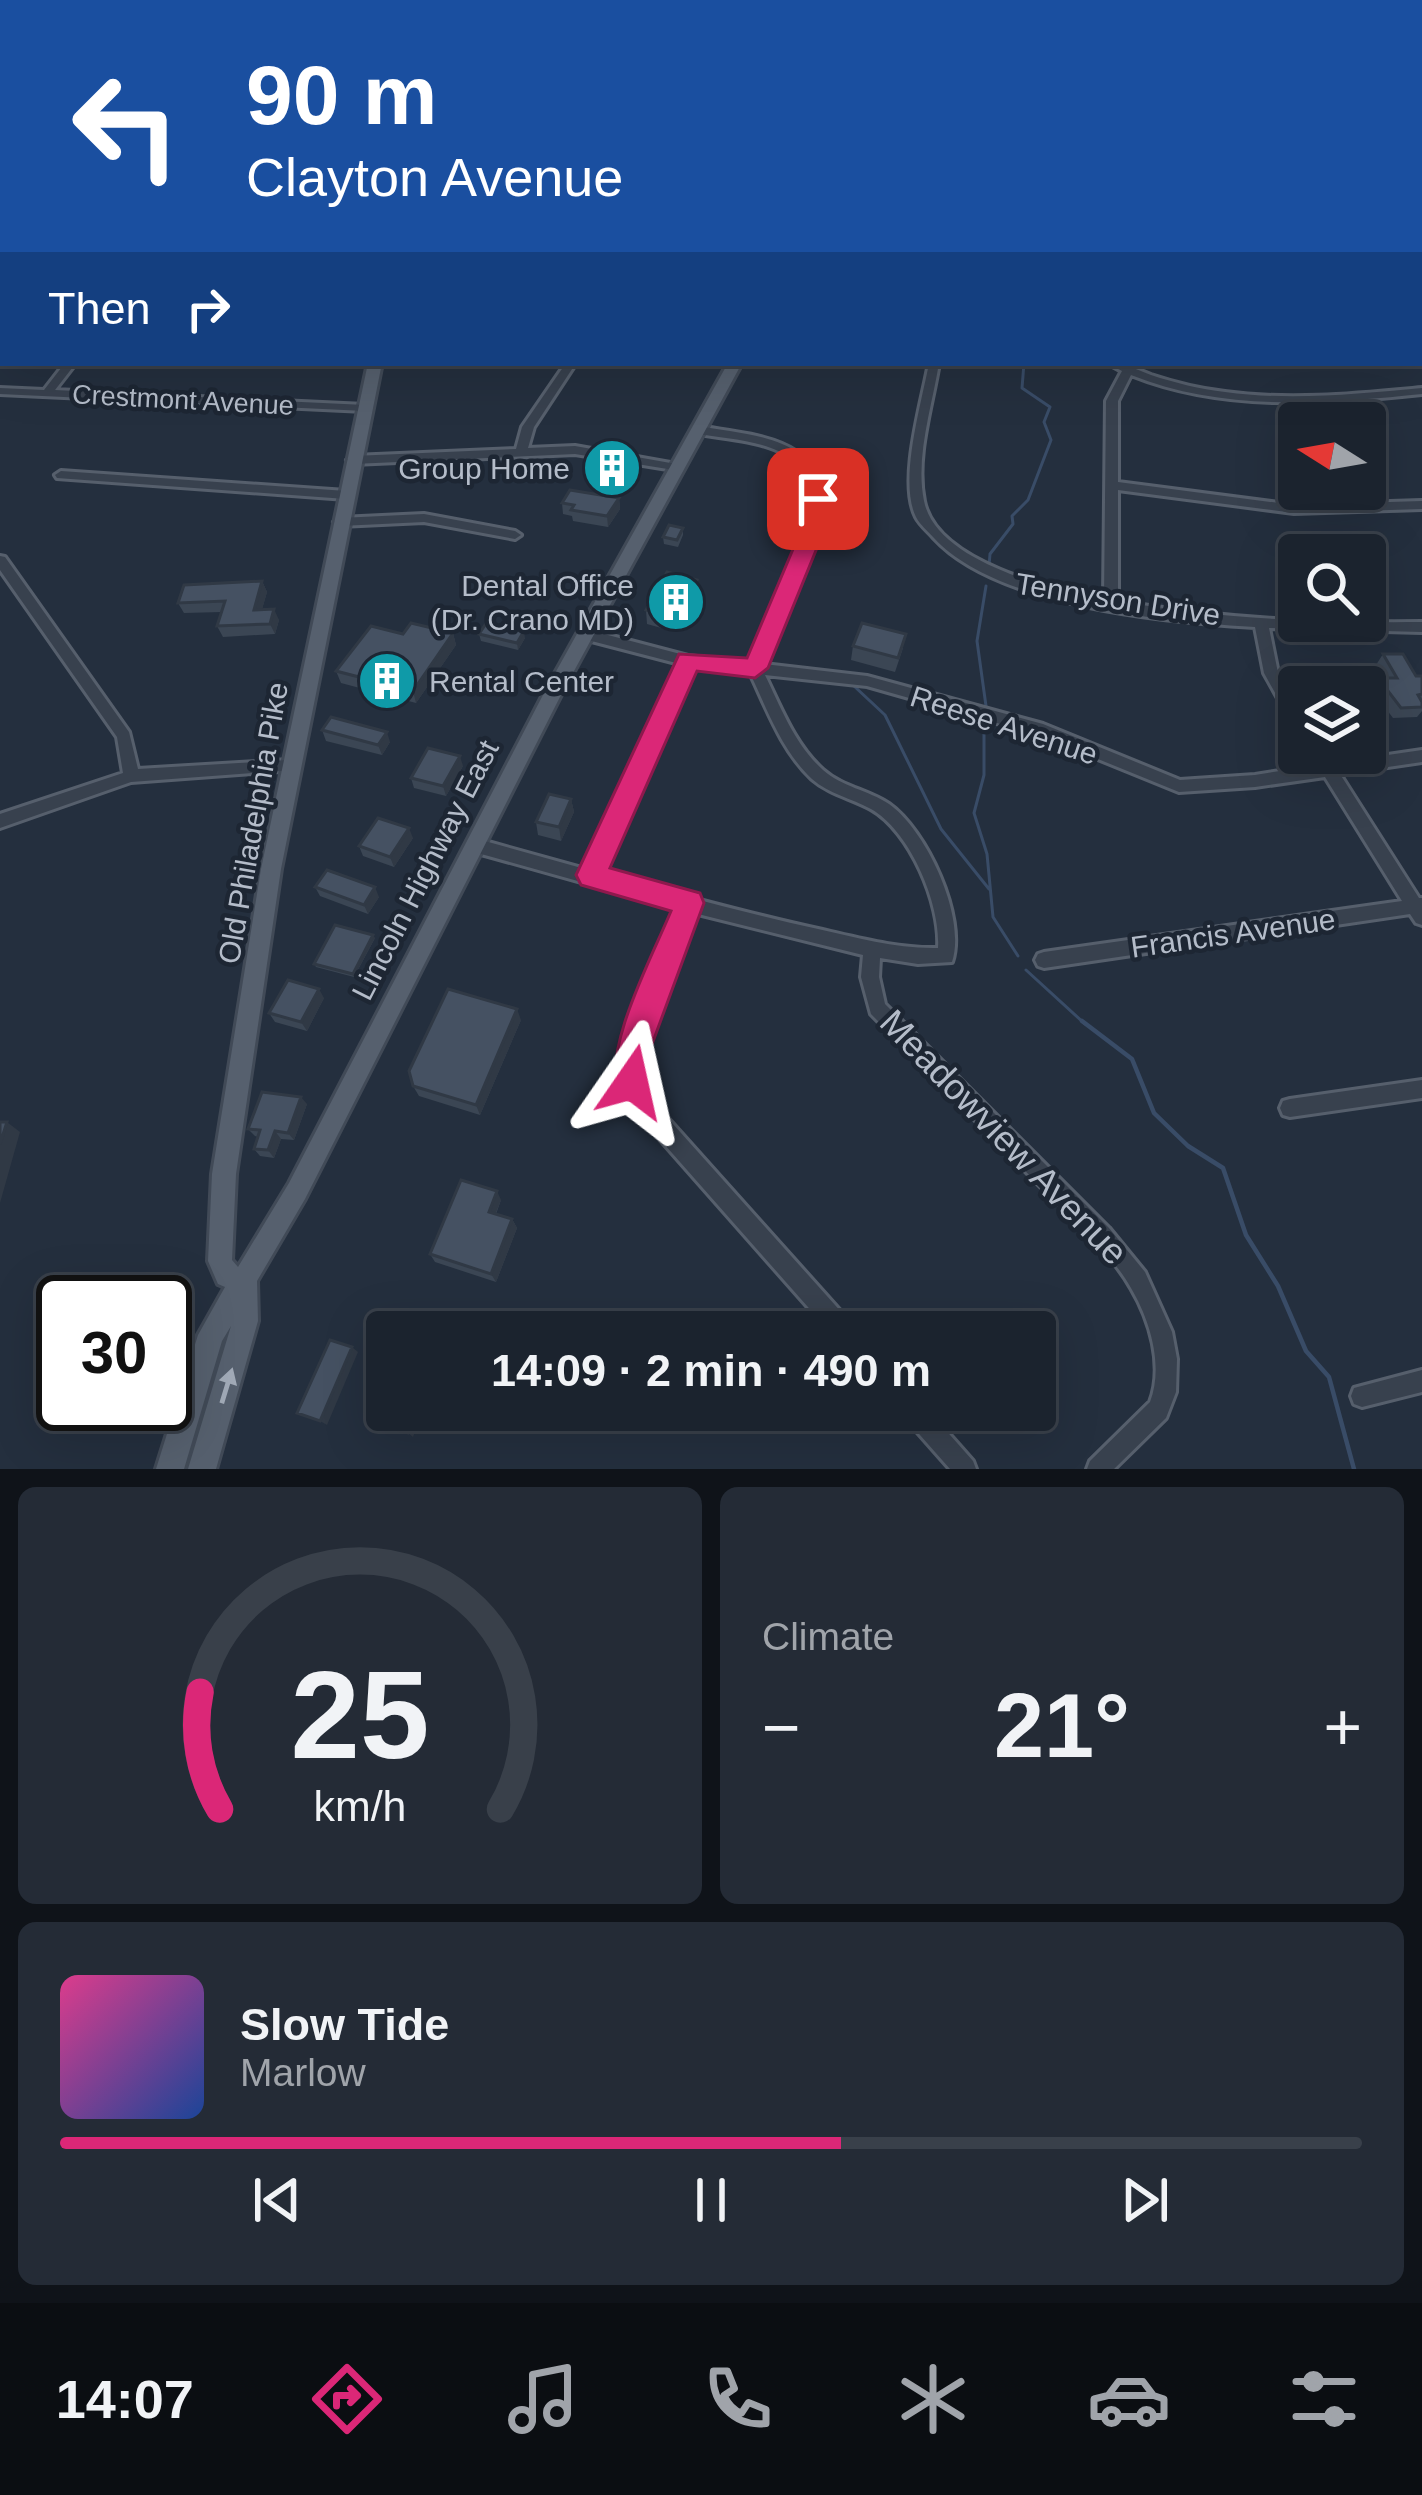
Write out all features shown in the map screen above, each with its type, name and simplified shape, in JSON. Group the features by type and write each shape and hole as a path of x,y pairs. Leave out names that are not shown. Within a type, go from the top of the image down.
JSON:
{"main road":[{"name":"Old Philadelphia Pike","path":"245,1282 227,1276 222,1268 220,1217 289,766 374,366"},
{"name":"Lincoln Highway East","path":"170,1469 211,1335 245,1282 585,634 732,366"},
{"name":"Lincoln Highway East","path":"202,1469 245,1321 245,1282"}],"street":[{"path":"47,393 68,366"},
{"path":"521,452 528,427 569,366"},
{"name":"Tennyson Drive","path":"934,366 917,501 930,529 959,558 1004,581 1111,604 1261,621 1422,627"},
{"path":"1119,366 1209,392 1272,401 1321,402 1422,391"},
{"path":"1111,604 1112,401 1128,370"},
{"name":"Crestmont Avenue","path":"0,391 365,408"},
{"path":"474,845 872,948 931,960 946,956 946,929 928,870 913,840 889,812 834,787 812,770 755,668 818,516 818,500 805,462 794,450 698,430"},
{"path":"353,460 419,464 521,452 596,452 676,468"},
{"path":"61,476 346,495"},
{"path":"1111,485 1281,508 1416,506 1422,524"},
{"path":"340,521 424,518 515,535"},
{"path":"0,560 124,736 131,776"},
{"path":"1261,621 1278,686"},
{"name":"Reese Avenue","path":"585,634 688,661 867,681 1059,736 1173,785 1207,787 1295,774"},
{"path":"591,875 688,661"},
{"name":"Reese Avenue","path":"1386,762 1422,757"},
{"path":"0,821 131,776 289,766"},
{"path":"1332,774 1420,910"},
{"path":"689,903 634,1047 632,1082 657,1121 825,1311"},
{"name":"Francis Avenue","path":"1044,960 1420,910"},
{"name":"Meadowview Avenue","path":"872,948 869,977 877,1008 1102,1235 1138,1279 1161,1332 1165,1392 1158,1410 1098,1469"},
{"path":"1290,1108 1422,1089"},
{"path":"1362,1396 1422,1381"},
{"path":"931,1431 964,1469"}],"building":[{"path":"570,490 619,498 607,516 571,510 574,505 562,503"},
{"path":"669,525 683,528 677,540 663,537"},
{"path":"667,572 697,580 688,598 675,595 664,615 646,610"},
{"path":"262,581 254,610 274,609 270,624 217,626 225,601 178,603 184,585"},
{"path":"487,622 524,631 517,643 479,634"},
{"path":"411,623 453,633 413,691 336,671 371,626 403,634"},
{"path":"862,623 906,634 898,658 853,646"},
{"path":"1383,654 1403,654 1416,676 1422,676 1422,694 1418,695 1422,707 1401,708 1386,688 1386,678 1397,678"},
{"path":"331,717 387,732 378,745 322,730"},
{"path":"428,748 460,756 443,786 411,778"},
{"path":"549,794 571,799 559,827 536,822"},
{"path":"378,818 409,828 390,857 359,846"},
{"path":"327,870 375,887 364,905 315,887"},
{"path":"335,925 373,935 353,974 314,964"},
{"path":"288,980 319,989 301,1022 269,1013"},
{"path":"448,989 517,1009 476,1105 413,1086 409,1071"},
{"path":"262,1092 301,1097 288,1133 275,1131 268,1150 254,1149 260,1130 248,1129"},
{"path":"461,1180 497,1191 489,1212 512,1219 491,1274 430,1254"},
{"path":"330,1340 352,1347 320,1421 297,1413"}],"waterway":[{"path":"989,566 990,554 1013,524 1012,516 1028,500 1051,440 1044,422 1050,407 1022,388 1024,366"},
{"path":"986,586 977,641 986,706"},
{"path":"854,686 885,715 941,829 989,889"},
{"path":"984,727 984,775 974,813 987,854 993,917 1018,956"},
{"path":"1026,970 1085,1024"},
{"path":"1082,1021 1132,1059 1154,1113 1188,1146 1223,1168 1246,1235 1278,1286 1306,1351 1329,1377 1354,1469"}],"place":[{"name":"Group Home","path":"612,468"},
{"name":"Dental Office (Dr. Crano MD)","path":"676,602"},
{"name":"Rental Center","path":"387,681"}],"route":[{"path":"632,1082 634,1047 689,903 591,875 688,661 755,668 818,516 818,499"}]}
